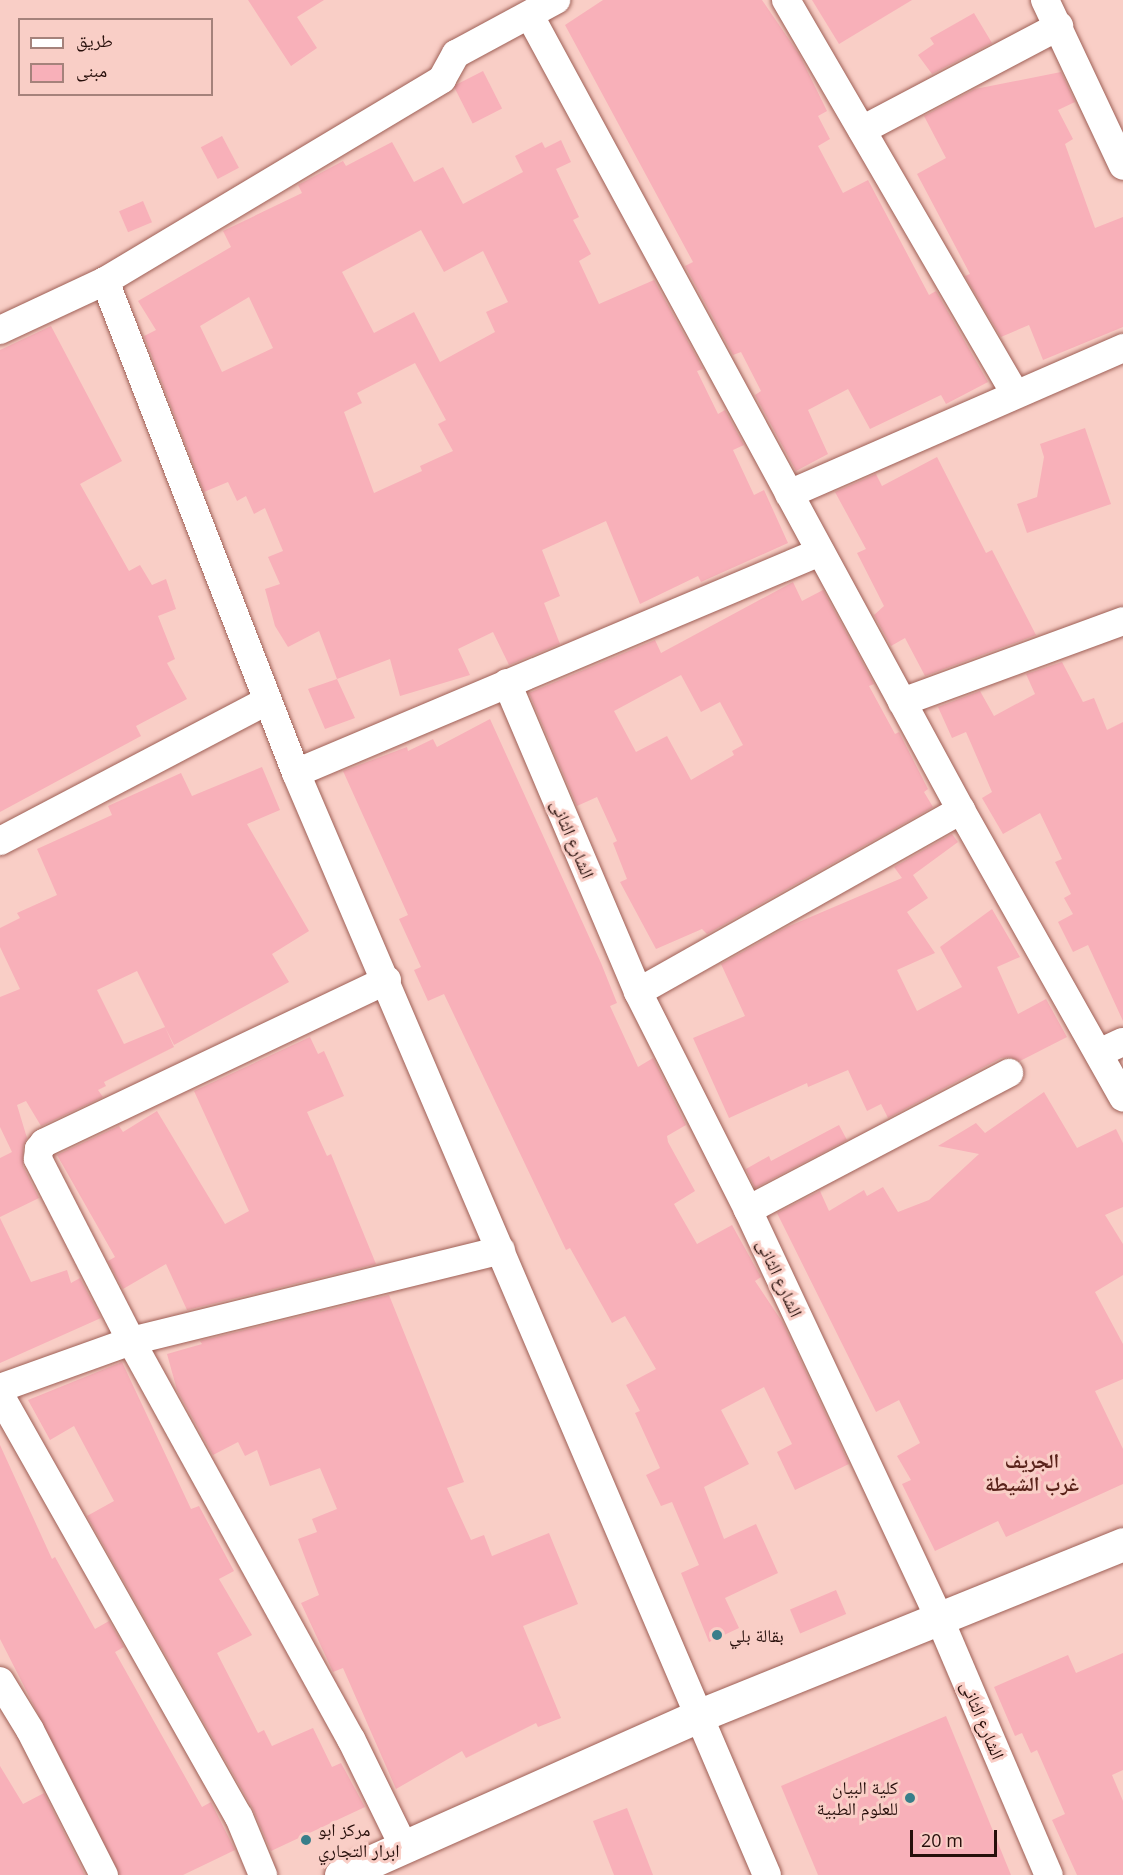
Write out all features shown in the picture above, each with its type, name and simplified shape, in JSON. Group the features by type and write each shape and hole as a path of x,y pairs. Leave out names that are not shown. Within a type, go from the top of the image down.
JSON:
{"street":[{"path":"0,330 105,281 442,79 456,54 556,0"},
{"path":"786,0 1015,394"},
{"path":"1045,0 1123,166"},
{"path":"530,16 961,810 1111,1048 1123,1098"},
{"path":"862,130 1059,26"},
{"path":"105,281 296,772 387,980 767,1875"},
{"path":"789,494 1123,348"},
{"path":"296,772 820,552"},
{"path":"902,702 1123,621"},
{"name":"الشارع الثانى","path":"507,683 638,992 748,1210 940,1620 1049,1875"},
{"path":"0,841 267,701"},
{"path":"638,992 961,810"},
{"path":"387,980 39,1149 38,1159 131,1341 351,1739 404,1847"},
{"path":"748,1210 1009,1073"},
{"path":"0,1388 131,1341 501,1250"},
{"path":"0,1395 239,1817 262,1875"},
{"path":"341,1875 700,1715 940,1620 1123,1544"},
{"path":"0,1681 30,1730 104,1875"}],"building":[{"path":"248,0 324,0 297,17 317,48 291,66"},
{"path":"603,0 762,0 799,54 827,111 818,116 830,139 818,146 843,193 868,180 929,295 936,291 988,382 946,404 941,395 870,429 848,389 808,410 828,454 796,471 755,395 761,391 741,352 733,355 685,266 693,262 565,25"},
{"path":"812,0 912,0 839,44"},
{"path":"974,13 992,43 932,74 918,55 934,44 930,38"},
{"path":"483,71 502,108 473,123 454,86"},
{"path":"1061,72 1075,102 1058,110 1073,139 1065,144 1095,228 1123,217 1123,327 1043,360 1029,325 1001,337 965,276 970,274 917,174 946,158 924,116 975,89"},
{"path":"222,136 239,168 218,179 201,147"},
{"path":"561,140 571,162 556,169 579,217 573,220 591,254 579,261 599,304 654,280 703,369 697,371 718,414 725,410 744,445 733,450 754,495 764,490 788,543 701,582 698,576 640,604 606,521 542,550 560,596 544,603 560,644 509,665 493,632 458,649 470,675 400,696 390,659 337,679 319,631 288,647 275,626 265,589 280,584 268,557 283,551 265,508 254,514 246,496 237,501 228,482 204,492 144,336 156,330 138,301 231,247 223,231 302,193 298,185 343,161 346,166 392,142 414,182 443,167 463,204 523,172 515,156 542,142 545,148","holes":["421,230 444,272 483,251 508,302 486,312 495,332 440,362 414,312 374,333 342,272","249,297 273,348 222,372 200,326","415,363 446,420 438,424 453,451 420,466 422,471 374,493 344,412 362,403 357,393"]},
{"path":"143,201 152,222 128,232 119,211"},
{"path":"51,326 122,461 80,484 129,571 140,565 152,585 166,579 176,609 158,616 175,659 167,663 187,699 136,726 141,736 0,812 0,350"},
{"path":"1085,428 1111,504 1027,533 1017,504 1037,497 1044,457 1040,444"},
{"path":"937,457 986,553 992,550 1036,635 925,676 905,638 891,646 874,615 884,606 857,553 866,549 835,492 876,474 882,486"},
{"path":"793,582 802,601 823,590 874,684 869,686 895,734 899,732 928,789 924,792 933,807 707,934 702,929 656,949 620,882 627,879 613,843 617,841 597,797 577,806 529,693 655,640 661,653","holes":["681,675 701,712 720,702 743,745 732,751 734,755 691,780 667,736 636,752 614,711"]},
{"path":"1062,662 1083,702 1094,698 1107,730 1123,722 1123,1021 1088,945 1073,952 1058,922 1073,914 1064,898 1071,894 1055,862 1062,859 1040,813 1003,834 982,798 992,792 966,732 952,738 938,707 980,691 994,716 1035,694 1026,674"},
{"path":"337,679 355,718 325,729 308,689"},
{"path":"490,719 601,963 617,1003 610,1006 638,1067 653,1058 686,1125 667,1136 668,1142 695,1191 674,1204 697,1244 732,1225 761,1277 755,1281 783,1323 849,1464 795,1490 777,1452 792,1444 764,1387 721,1410 749,1464 704,1487 724,1539 756,1524 778,1573 725,1598 739,1628 709,1642 681,1573 699,1565 672,1502 661,1506 646,1475 660,1468 635,1413 640,1411 626,1385 656,1369 625,1316 612,1323 570,1248 566,1250 444,994 428,1001 414,970 421,967 399,919 408,915 343,771 407,747 408,751 433,739 437,747"},
{"path":"262,767 280,810 247,824 309,931 272,954 289,982 174,1045 165,1027 174,1047 104,1082 106,1086 98,1090 103,1097 41,1126 26,1101 17,1105 27,1138 23,1147 23,1166 39,1198 0,1217 0,1158 12,1152 0,1127 0,997 20,989 0,947 0,928 20,918 17,913 57,895 37,849 112,815 108,806 181,773 192,796","holes":["137,971 165,1027 124,1044 97,990"]},
{"path":"952,834 958,842 913,875 928,898 907,912 935,953 897,970 917,1011 962,987 940,947 992,909 1020,957 997,967 1018,1014 1046,999 1067,1037 1020,1061 1010,1057 1001,1058 888,1118 881,1104 867,1111 848,1070 808,1087 807,1083 729,1118 693,1038 745,1016 721,964 787,927 902,878 894,867"},
{"path":"310,1037 318,1054 324,1051 344,1096 307,1112 327,1156 331,1154 376,1264 187,1310 166,1264 123,1289 108,1261 115,1257 57,1155 119,1126 123,1132 157,1111 225,1224 249,1211 194,1091"},
{"path":"1044,1092 1077,1148 1116,1129 1123,1143 1123,1207 1105,1215 1123,1244 1123,1275 1095,1292 1123,1344 1123,1379 1095,1391 1123,1449 1123,1484 1006,1537 998,1521 935,1551 902,1484 911,1480 897,1456 920,1443 899,1400 876,1412 777,1213 820,1191 829,1211 864,1190 867,1196 883,1187 898,1212 929,1200 979,1154 938,1146 976,1123 985,1133"},
{"path":"839,1125 847,1140 755,1188 746,1169 769,1156 771,1161"},
{"path":"0,1218 31,1282 67,1270 71,1283 80,1278 101,1318 0,1363"},
{"path":"389,1295 464,1482 447,1488 471,1540 484,1535 492,1556 549,1533 578,1604 523,1626 561,1718 538,1727 536,1723 466,1758 462,1751 396,1789 343,1668 333,1672 301,1603 319,1595 298,1539 317,1532 312,1519 337,1509 320,1468 270,1486 257,1450 245,1456 238,1442 213,1455 177,1390 167,1354 202,1344 200,1341"},
{"path":"122,1362 191,1509 199,1506 234,1571 219,1579 252,1635 217,1653 258,1733 264,1730 272,1746 313,1728 332,1767 341,1763 365,1807 271,1851 253,1809 87,1516 114,1501 74,1426 50,1440 28,1400"},
{"path":"0,1445 52,1559 55,1557 95,1629 109,1621 124,1647 115,1652 202,1807 211,1802 235,1850 183,1875 120,1875 0,1639"},
{"path":"836,1590 846,1614 800,1633 790,1610"},
{"path":"1123,1653 1123,1770 1112,1775 1123,1801 1123,1875 1077,1875 1052,1820 1065,1814 1037,1750 1031,1753 1022,1733 1015,1736 994,1687 1068,1655 1076,1673"},
{"path":"946,1716 1011,1875 818,1875 781,1786"},
{"path":"0,1766 23,1804 44,1793 85,1875 0,1875"},
{"path":"627,1808 653,1875 614,1875 593,1821"}],"place":[{"name":"بقالة بلي","path":"717,1635"},
{"name":"كلية البيان للعلوم الطبية","path":"910,1798"},
{"name":"مركز ابو ابرار التجاري","path":"306,1840"}],"district":[{"name":"الجريف غرب الشيطة","path":"1032,1472"}]}
